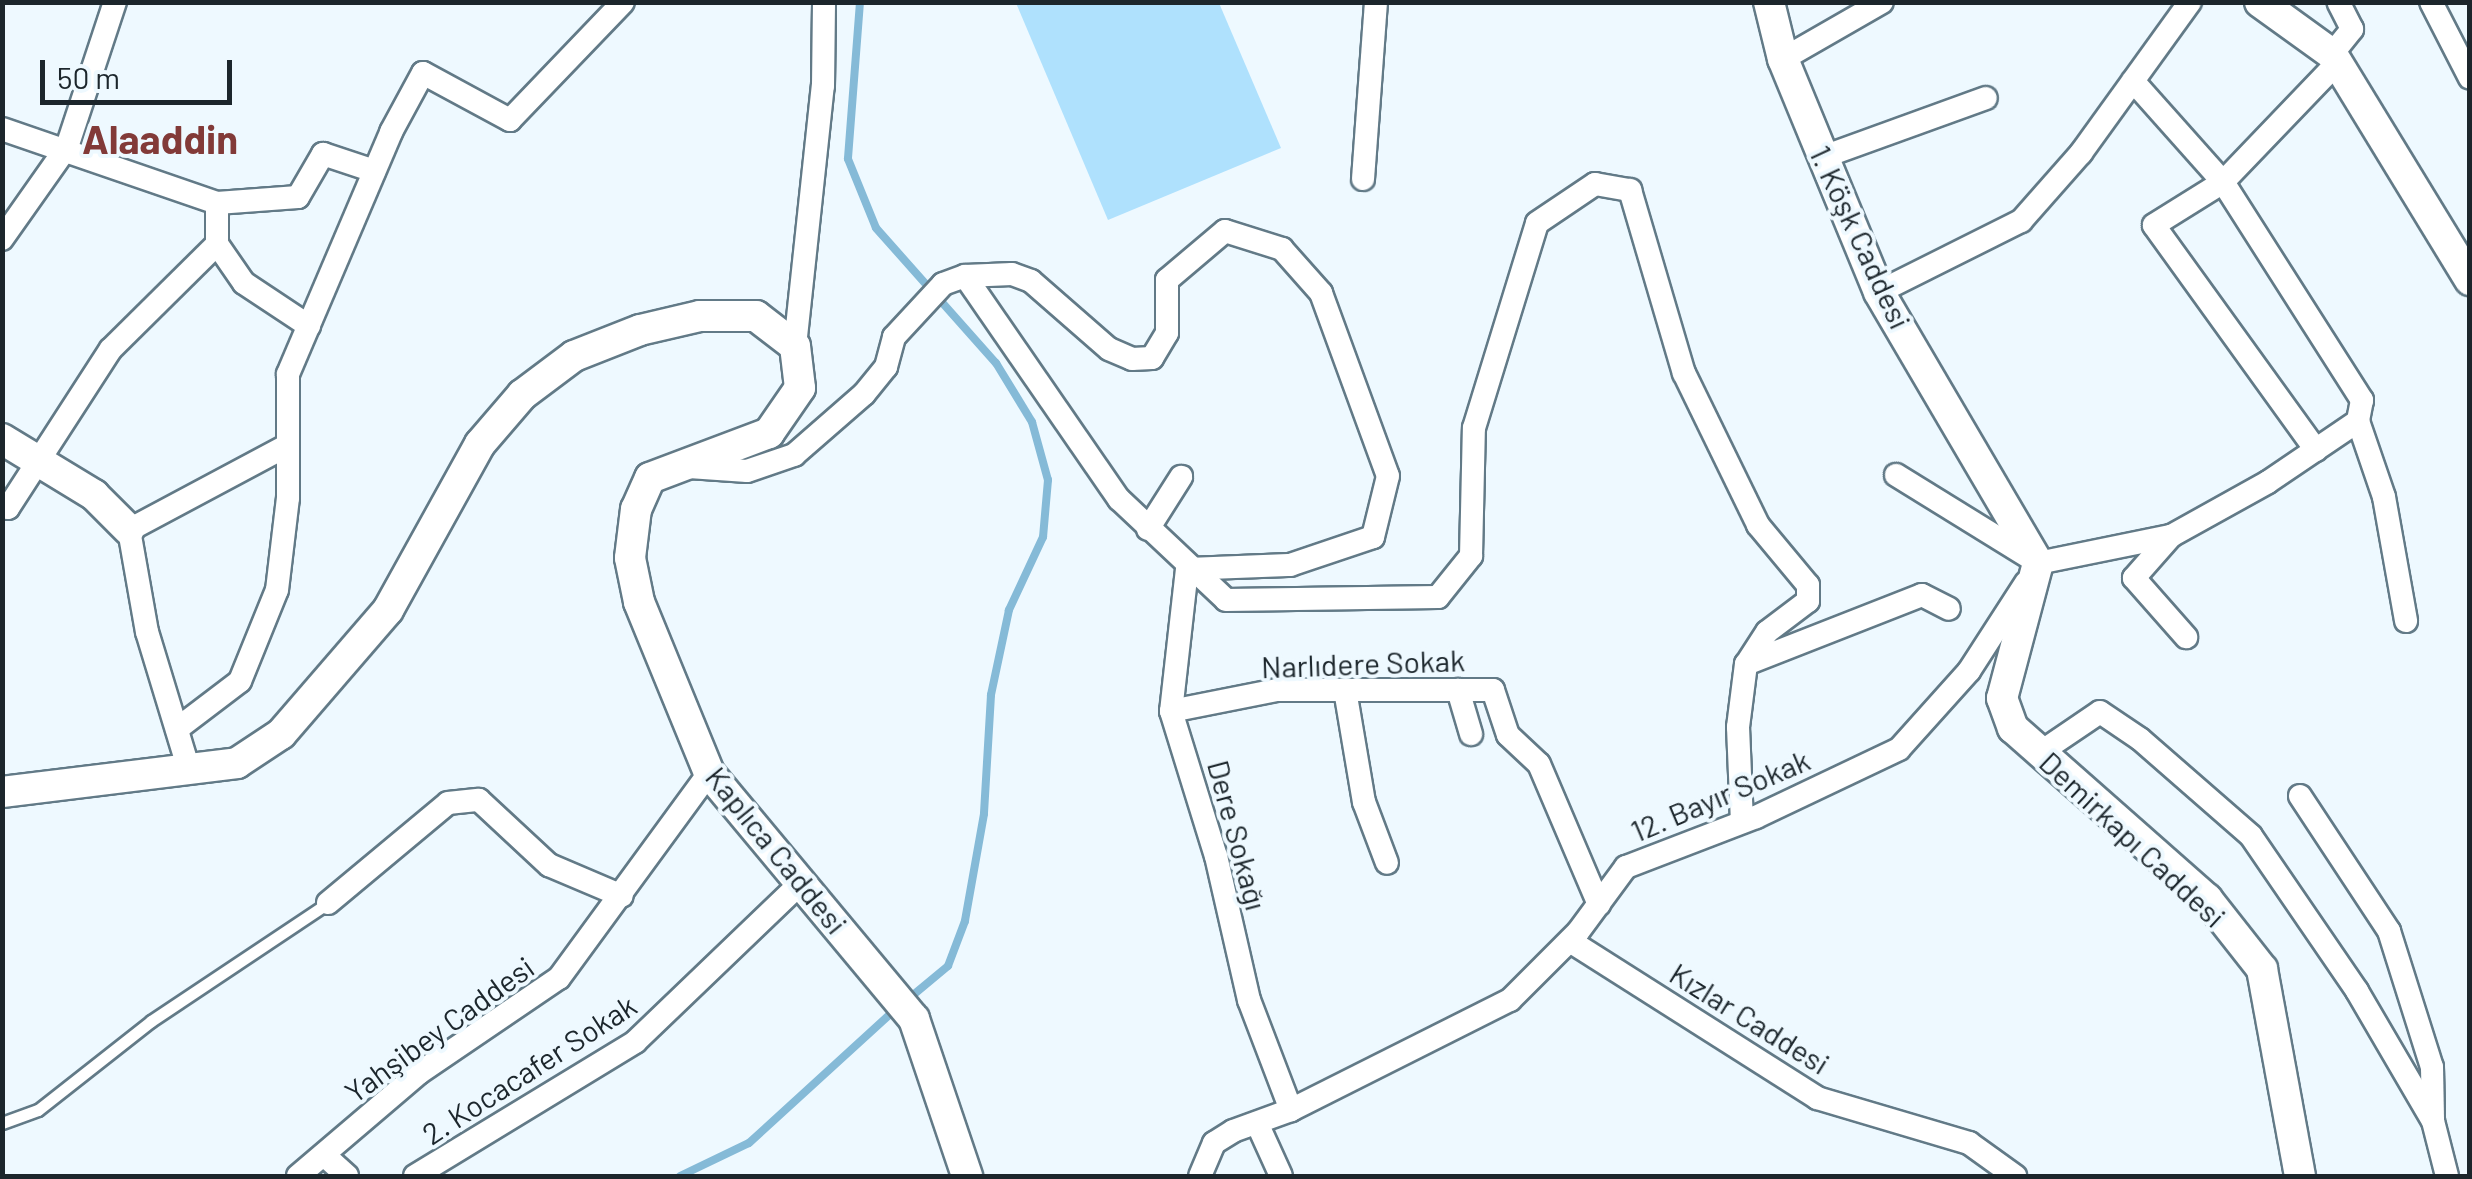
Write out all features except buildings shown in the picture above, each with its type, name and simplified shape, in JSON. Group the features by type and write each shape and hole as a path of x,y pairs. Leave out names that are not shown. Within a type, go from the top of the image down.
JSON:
{"main road":[{"name":"1. Köşk Caddesi","path":"1769,2 1783,59 1879,292 2038,563"},
{"path":"2260,2 2334,58 2470,280"},
{"path":"2,792 237,764 281,734 388,610 480,444 522,396 574,356 700,316 756,316 795,346 800,388 769,433 668,468"},
{"path":"2,439 38,456 94,495 129,530"},
{"name":"Kaplıca Caddesi","path":"668,468 650,478 636,509 630,558 650,643 709,773 894,988 928,1059 966,1176"},
{"name":"Demirkapı Caddesi","path":"2038,563 2002,698 2013,728 2206,899 2262,970 2300,1176"}],"street":[{"path":"2,238 67,147 116,2"},
{"path":"177,729 240,681 277,590 288,446 288,374 374,171 423,73 510,120 623,2"},
{"path":"795,346 823,86 824,2"},
{"path":"1363,179 1376,2"},
{"path":"1783,59 1882,2"},
{"path":"2316,450 2154,225 2223,182 2334,58 2352,29 2338,2"},
{"path":"2431,2 2470,78"},
{"path":"1879,292 2022,220 2133,81 2180,7"},
{"path":"2133,81 2223,182 2362,400 2358,421 2384,497 2406,621"},
{"path":"1823,157 1986,98"},
{"path":"2,129 67,147 217,203 298,198 323,154 374,171"},
{"path":"945,287 1119,499 1187,569 1226,600 1438,597 1471,556 1474,428 1538,224 1595,184 1630,190 1684,372 1758,525 1808,585 1808,601 1767,632 1746,664 1738,726 1742,822"},
{"path":"217,203 217,244 244,284 309,326"},
{"path":"668,468 748,471 794,455 875,380 886,367 894,337 945,287 1012,274 1031,281 1109,349 1132,360 1152,358 1164,347 1167,280 1225,230 1282,249 1321,292 1388,476 1372,537 1290,566 1187,569"},
{"path":"2,507 8,508 38,456 111,349 217,244"},
{"path":"2186,637 2134,578 2171,536 2358,421"},
{"path":"189,770 147,632 129,530 288,446"},
{"path":"1896,475 2038,563 2171,536"},
{"path":"1148,529 1181,477"},
{"name":"12. Bayır Sokak","path":"1200,1176 1214,1142 1291,1110 1510,1000 1570,941 1626,867 1742,822 1899,750 1970,671 2038,563"},
{"name":"Dere Sokağı","path":"1187,569 1171,711 1216,856 1250,1000 1291,1110"},
{"path":"1746,664 1922,596 1950,609"},
{"name":"Narlıdere Sokak","path":"1171,711 1277,690 1493,690 1508,735 1539,764 1598,904"},
{"path":"1345,690 1364,802 1387,864"},
{"path":"1458,690 1470,734"},
{"path":"2041,752 2100,712 2140,738 2252,836 2357,991 2433,1121"},
{"name":"Yahşibey Caddesi","path":"298,1176 420,1073 559,978 709,773"},
{"path":"2300,796 2389,931 2432,1067 2433,1121 2447,1176"},
{"path":"328,903 448,803 479,800 549,865 622,896"},
{"name":"2. Kocacafer Sokak","path":"415,1176 635,1042 802,883"},
{"name":"Kızlar Caddesi","path":"1570,941 1817,1098 1969,1144 2015,1176"},
{"path":"1257,1123 1281,1176"},
{"path":"324,1155 347,1176"}],"lane":[{"path":"2,1123 38,1110 151,1021 328,903"}],"shaded area":[{"path":"1016,3 1219,3 1281,148 1108,220"}],"waterway":[{"path":"860,2 848,159 876,228 996,363 1032,422 1048,480 1043,537 1009,610 991,695 984,814 965,921 948,966 907,1000"},
{"path":"680,1176 749,1143 896,1009"}],"district":[{"name":"Alaaddin","path":"160,138"}]}
